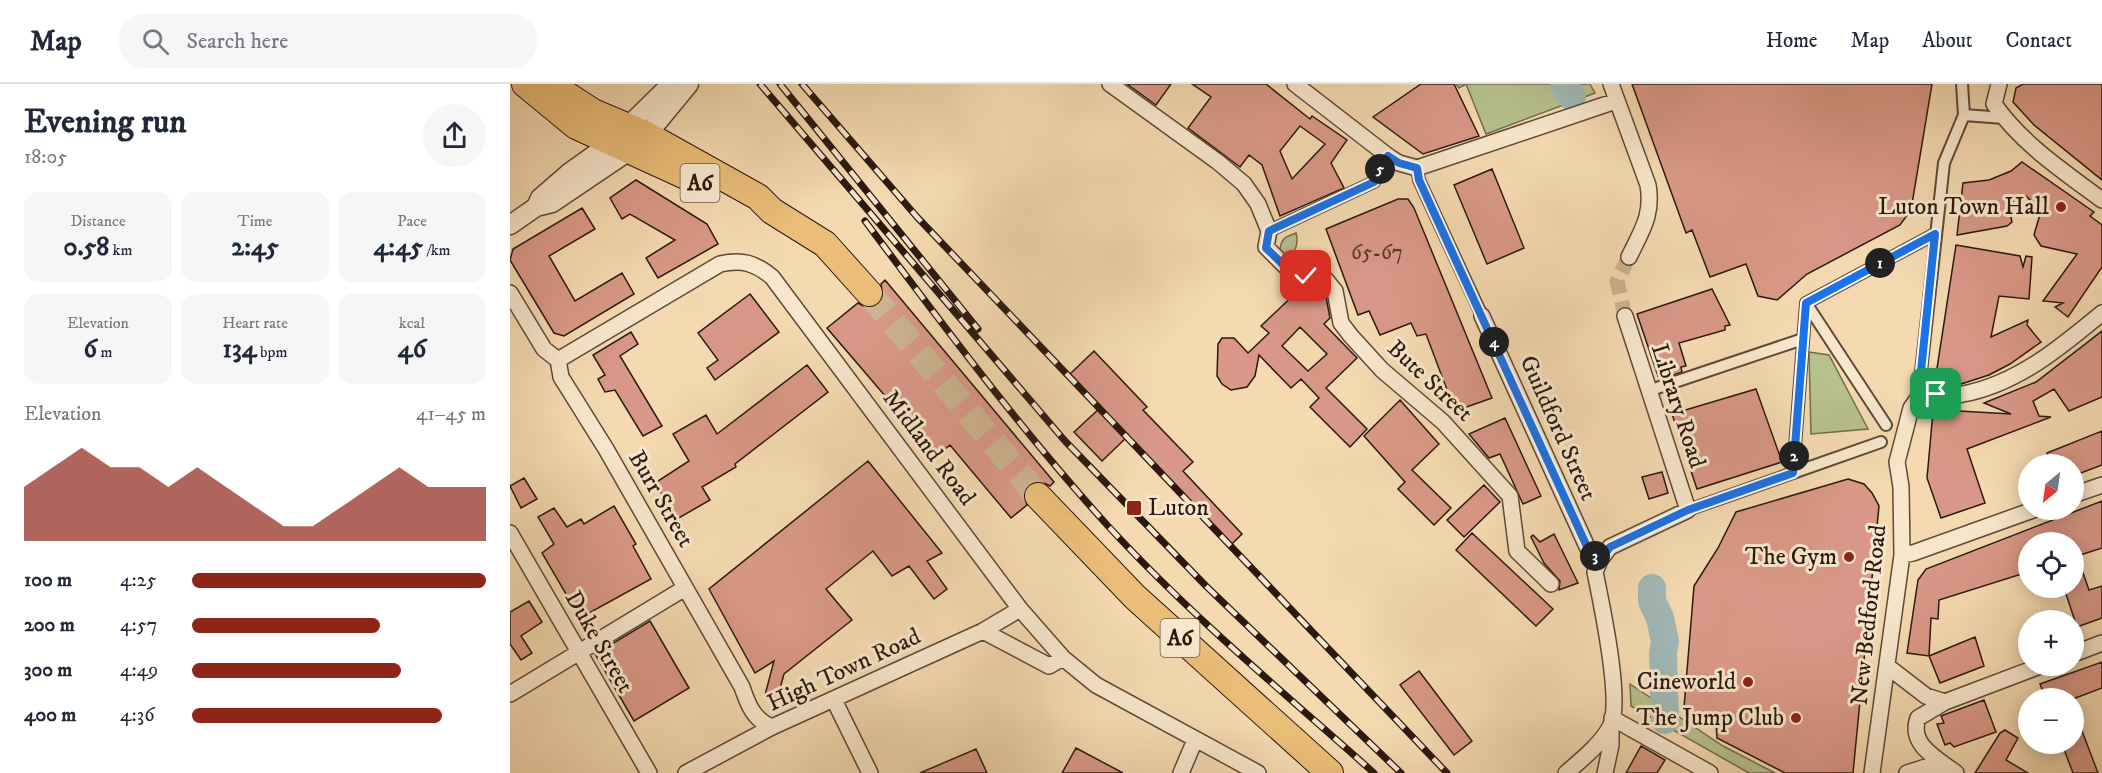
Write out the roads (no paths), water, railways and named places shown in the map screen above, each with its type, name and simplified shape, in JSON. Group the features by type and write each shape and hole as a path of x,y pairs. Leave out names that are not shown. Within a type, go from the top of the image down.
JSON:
{"highway":[{"name":"A6","path":"525,84 565,120 629,139"},
{"name":"A6","path":"550,84 629,139 751,209 772,211 806,230 825,244 869,293"},
{"name":"A6","path":"1038,496 1135,597 1330,773"}],"street":[{"path":"629,139 671,84"},
{"path":"510,225 536,207 540,198 570,172 629,139 689,84"},
{"name":"Bute Street","path":"1110,84 1218,162 1244,184 1258,204 1269,231 1266,248 1295,276 1315,275 1326,280 1335,291 1341,323 1351,336 1382,370 1443,422 1510,496 1517,551 1551,584"},
{"path":"1295,84 1388,156 1399,163 1417,168 1616,101"},
{"path":"1611,84 1648,185 1651,201 1648,218 1629,257"},
{"path":"1962,84 1964,115 1944,163 1920,381 1921,394 1963,394 2000,382 2060,348 2102,314"},
{"path":"1999,84 1994,104 2004,118 2035,150 2102,200"},
{"path":"1964,115 2004,118"},
{"path":"1269,231 1374,182 1388,156"},
{"name":"Guildford Street","path":"1417,168 1419,180 1589,551 1600,560"},
{"path":"1806,303 1935,234"},
{"name":"Midland Road","path":"558,360 720,264 747,262 759,267 772,277 1020,609 1063,658 1096,685 1258,773"},
{"name":"Burr Street","path":"510,293 544,349 558,360 561,377 612,458 758,719 772,727"},
{"path":"1793,473 1806,303"},
{"path":"1806,303 1886,425"},
{"name":"Library Road","path":"1625,316 1688,510"},
{"path":"1648,391 1803,339"},
{"name":"New Bedford Road","path":"1872,773 1902,555 1901,488 1897,462 1911,408 1921,394"},
{"path":"1605,773 1613,682 1595,572 1600,560 1610,547 1688,510 1881,442"},
{"path":"2084,491 2102,485"},
{"path":"1902,555 2018,515"},
{"name":"Duke Street","path":"510,533 649,773"},
{"path":"510,694 685,588"},
{"name":"High Town Road","path":"686,773 772,727 983,631 1020,609"},
{"path":"983,631 1049,666 1063,658"},
{"path":"2084,650 2102,643"},
{"path":"1887,666 1926,696 1945,702"},
{"path":"1955,773 1917,741 1915,725 1922,714 1945,702 2018,674"},
{"path":"834,700 870,773"},
{"path":"1567,773 1587,756 1611,722"},
{"path":"1611,722 1710,773"},
{"path":"1180,773 1195,740"},
{"path":"1906,773 1929,766 1955,773"}],"waterway":[{"path":"1564,84 1572,97"},
{"path":"1652,588 1652,601 1660,618 1665,641 1663,653 1665,720"}],"tunnel":[{"path":"1625,316 1617,281 1629,257"},
{"path":"869,293 1038,496"}],"railway":[{"path":"760,84 1065,441 1206,586 1401,773"},
{"path":"780,84 978,329"},
{"path":"802,84 917,217 1447,773"},
{"path":"865,221 1013,415 1108,526 1204,622 1374,773"}],"place":[{"name":"Luton Town Hall","path":"2061,207"},
{"name":"Luton","path":"1134,508"},
{"name":"The Gym","path":"1849,557"},
{"name":"Cineworld","path":"1748,682"},
{"name":"The Jump Club","path":"1796,718"}]}
